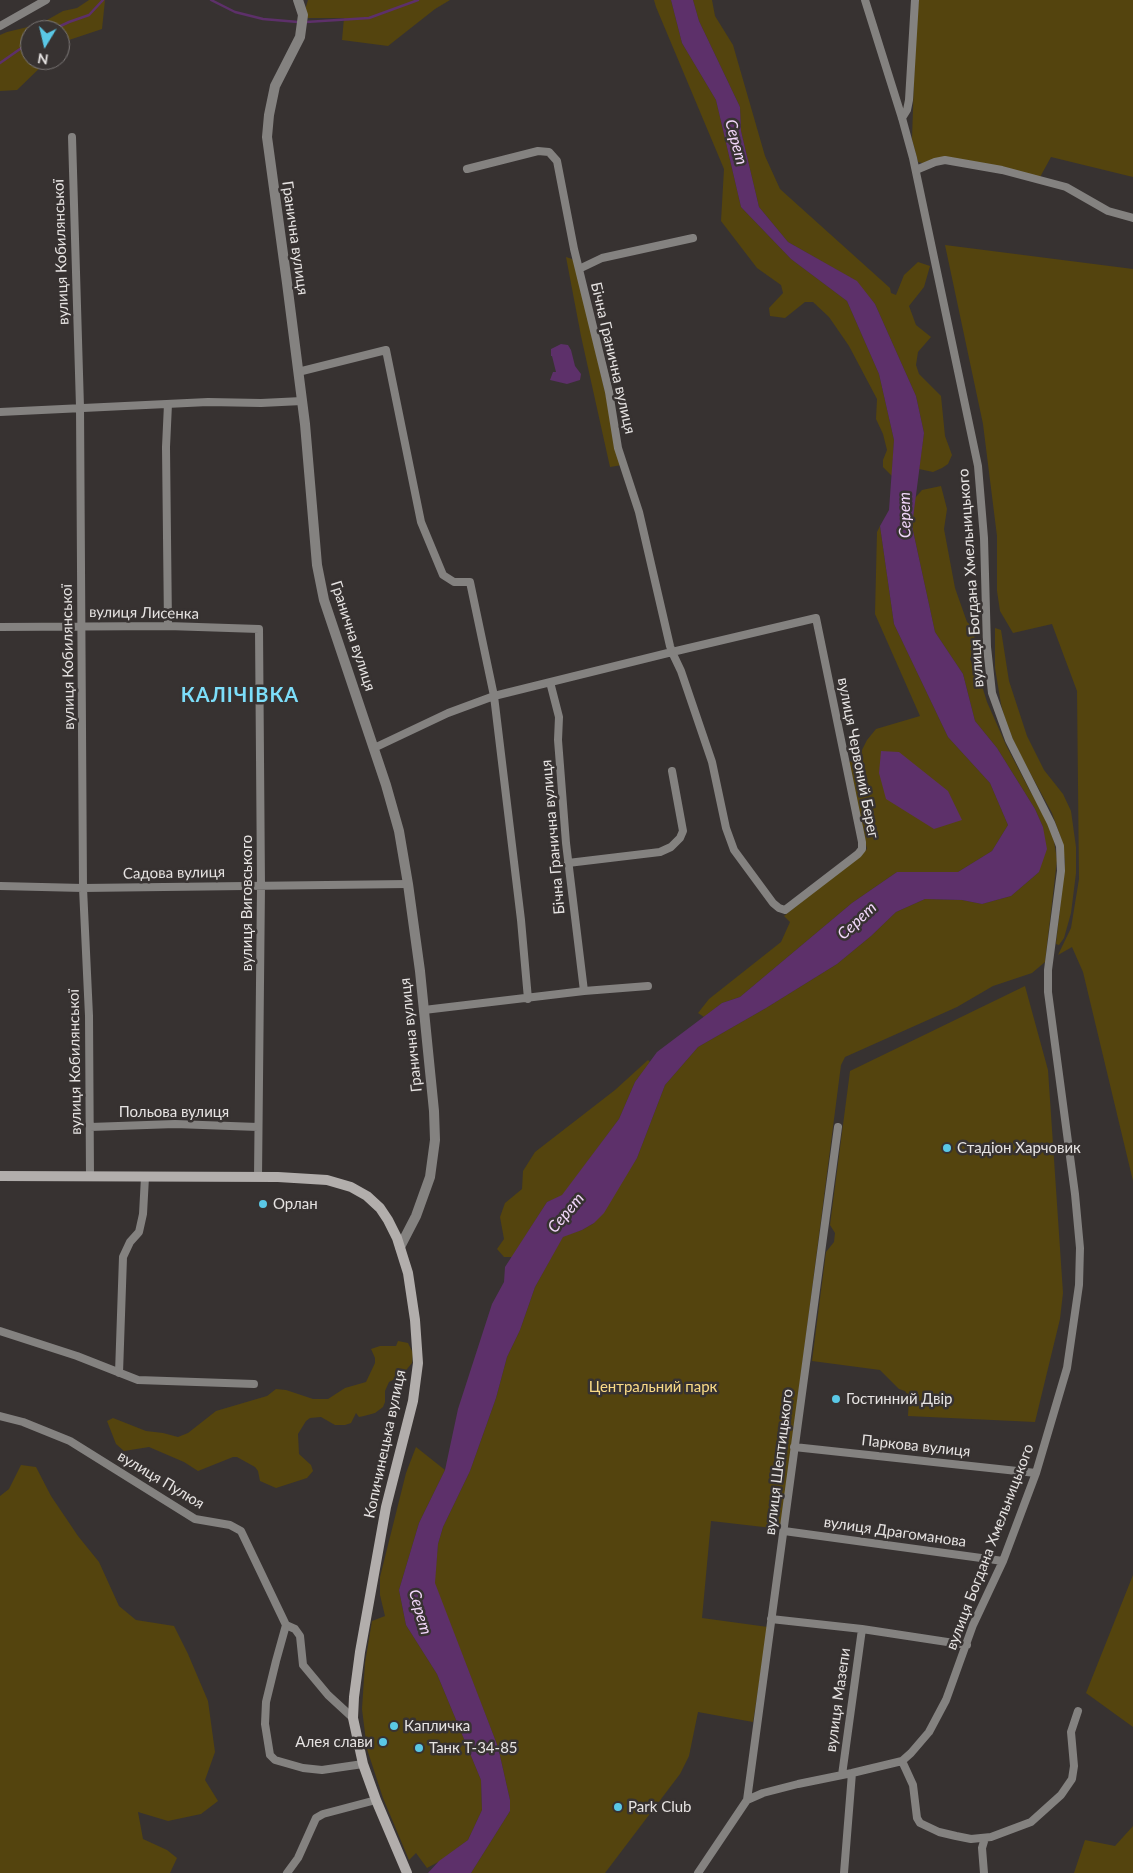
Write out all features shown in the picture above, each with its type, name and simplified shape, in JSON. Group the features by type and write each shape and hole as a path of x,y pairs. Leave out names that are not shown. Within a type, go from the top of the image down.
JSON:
{"main road":[{"name":"Копичинецька вулиця","path":"0,1176 316,1178 335,1181 351,1187 367,1196 384,1213 400,1247 408,1273 416,1320 417,1375 414,1400 386,1507 354,1697 353,1718 363,1764 376,1800 406,1869"}],"street":[{"path":"0,26 46,0"},
{"name":"Гранична вулиця","path":"298,0 303,10 301,31 297,46 275,86 268,115 267,137 302,401 321,589 374,748 397,824 408,884 424,1010 435,1126 434,1154 426,1192 400,1247"},
{"name":"вулиця Богдана Хмельницького","path":"865,0 902,118 916,170 979,474 984,538 987,647 992,693 1008,740 1052,822 1061,855 1061,871 1048,970 1048,992 1075,1194 1080,1248 1080,1276 1067,1368 1036,1473 1003,1561 973,1625 946,1700 929,1732 912,1753 902,1761"},
{"path":"902,118 907,110 909,100 915,0"},
{"name":"вулиця Кобилянської","path":"72,137 80,407 84,888 89,1016 90,1176"},
{"name":"Бічна Гранична вулиця","path":"467,169 534,152 546,151 552,154 559,168 579,269 608,392 618,448 640,512 672,652"},
{"path":"916,170 945,160 1002,170 1066,187 1108,211 1133,218"},
{"path":"579,269 602,258 693,238"},
{"path":"298,372 386,350 412,472 419,515 443,575 454,582 470,582 494,696 521,920 528,999"},
{"path":"0,412 208,402 261,403 302,401"},
{"path":"168,404 166,456 168,626"},
{"name":"вулиця Червоний Берег","path":"816,618 863,846 858,854 785,910 773,903 732,846 726,828 712,762 681,671 672,652 816,618"},
{"name":"вулиця Лисенка","path":"0,627 168,626 258,628"},
{"name":"вулиця Виговського","path":"258,628 261,886 258,1177"},
{"path":"374,748 448,713 494,696 672,652"},
{"name":"Бічна Гранична вулиця","path":"550,682 559,717 558,740 568,863 584,991"},
{"path":"568,863 660,852 671,847 680,838 683,831 672,771"},
{"name":"Садова вулиця","path":"0,886 84,888 408,884"},
{"path":"424,1010 584,991 648,986"},
{"name":"Польова вулиця","path":"90,1127 176,1124 258,1127"},
{"name":"вулиця Шептицького","path":"747,1800 838,1127"},
{"path":"119,1373 123,1257 130,1242 139,1232 143,1214 145,1177"},
{"path":"0,1331 77,1356 138,1380 254,1384"},
{"name":"вулиця Пулюя","path":"0,1416 24,1422 70,1441 195,1519 230,1525 241,1531 286,1626 295,1629 300,1636 302,1662 306,1670 328,1695 353,1718"},
{"name":"Паркова вулиця","path":"794,1447 1036,1473"},
{"name":"вулиця Драгоманова","path":"784,1531 1003,1561"},
{"name":"вулиця Мазепи","path":"771,1619 862,1629 967,1645"},
{"path":"286,1626 266,1702 266,1731 270,1755 275,1760 303,1768 322,1770 363,1764"},
{"name":"вулиця Мазепи","path":"842,1775 862,1629"},
{"path":"698,1873 747,1800 763,1793 902,1761 913,1785 917,1818 920,1823 939,1832 956,1836 985,1838 1031,1822 1061,1795 1072,1779 1074,1766 1071,1732 1078,1711"},
{"path":"844,1873 852,1774"},
{"path":"287,1873 298,1858 316,1818 323,1814 376,1800"},
{"path":"984,1873 982,1848 985,1838"}],"green space":[{"path":"89,0 105,0 102,29 70,40 70,20 47,20 63,11 77,8"},
{"path":"308,0 450,0 435,9 388,46 342,40 344,18 306,18 305,10"},
{"path":"654,0 671,0 682,43 716,100 741,207 791,259 847,301 879,374 894,440 892,476 883,467 883,460 887,450 883,434 876,419 877,399 849,346 829,317 813,302 805,302 785,318 770,316 769,308 783,293 781,285 757,268 721,221 724,169"},
{"path":"693,0 712,0 715,16 733,45 765,156 780,189 890,288 891,293 896,295 904,275 918,262 930,266 924,287 909,306 916,325 931,337 918,352 916,365 919,374 941,396 945,436 952,455 948,464 942,468 933,472 919,469 924,433 916,396 875,304 856,281 788,242 759,207 741,131 740,107 699,21"},
{"path":"919,0 1133,0 1133,177 1051,157 1039,179 987,165 918,162 912,139 916,19"},
{"path":"20,29 20,70 38,70 17,90 0,91 0,35"},
{"path":"945,245 1133,269 1133,1181 1083,972 1072,947 1058,955 1071,928 1079,879 1077,691 1052,624 1013,633 1000,611 997,591 997,536 983,424"},
{"path":"566,257 572,259 575,263 622,465 610,467 581,336"},
{"name":"Центральний парк","path":"941,486 947,509 944,529 955,588 967,622 972,626 976,644 970,659 979,676 987,702 1006,745 1053,835 1057,860 1045,962 1032,973 993,986 957,1007 845,1057 841,1065 781,1529 711,1521 702,1618 768,1627 753,1722 698,1712 689,1756 680,1774 605,1873 471,1873 510,1811 510,1800 498,1747 434,1583 438,1544 443,1527 470,1471 496,1398 507,1357 520,1330 535,1287 563,1236 582,1230 594,1223 637,1158 665,1085 698,1047 837,964 896,912 925,899 962,900 982,904 1011,896 1039,872 1043,827 1035,809 997,748 975,721 963,674 935,632 912,526 915,498 922,490"},
{"path":"880,526 894,624 948,737 990,783 1008,825 992,851 958,872 897,872 852,903 740,997 722,1003 704,1017 698,1013 709,999 781,942 790,922 784,916 867,849 848,762 857,760 867,740 876,729 920,716 875,614 877,532"},
{"path":"995,628 1001,630 1009,681 1027,736 1044,770 1063,794 1071,811 1076,847 1076,873 1071,913 1064,938 1059,945 1056,944 1065,862 1062,841 1052,813 1016,747 1005,719 995,668"},
{"name":"Стадіон Харчовик","path":"1025,986 1048,1070 1063,1293 1060,1319 1035,1422 908,1416 909,1397 905,1391 899,1389 880,1370 812,1361 826,1252 834,1242 835,1233 830,1225 850,1071"},
{"path":"648,1060 650,1062 635,1082 619,1119 562,1196 547,1202 512,1257 504,1257 497,1249 504,1239 500,1217 505,1203 522,1189 523,1171 535,1152 615,1090"},
{"path":"398,1341 408,1343 413,1353 412,1363 402,1375 389,1382 385,1391 383,1407 375,1413 364,1416 359,1417 356,1413 351,1423 345,1425 335,1425 321,1417 310,1418 306,1421 298,1434 299,1454 311,1465 313,1471 307,1478 276,1488 260,1481 255,1467 237,1457 198,1471 184,1462 149,1447 124,1451 116,1444 107,1421 113,1418 146,1431 178,1437 188,1433 216,1411 267,1396 276,1389 286,1390 313,1399 328,1399 345,1388 366,1382 375,1363 371,1349 380,1346 396,1346"},
{"path":"416,1447 445,1470 419,1523 399,1590 406,1625 437,1674 481,1780 482,1810 468,1840 440,1861 427,1868 416,1853 409,1860 383,1798 367,1749 362,1709 365,1663 372,1621 385,1616 380,1595 380,1577 406,1473"},
{"path":"21,1465 36,1467 51,1496 78,1536 99,1562 119,1606 136,1620 174,1626 208,1701 215,1752 205,1780 218,1801 201,1814 168,1821 138,1812 143,1839 167,1850 177,1858 170,1873 0,1873 0,1496 9,1489"},
{"path":"1133,1575 1133,1727 1086,1693"},
{"path":"1133,1826 1133,1873 1074,1873 1085,1840 1115,1846"}],"water":[{"name":"Серет","path":"671,0 693,0 699,21 740,107 741,131 759,207 788,242 857,281 875,304 916,396 924,433 912,526 935,632 963,674 975,721 997,748 1035,809 1043,827 1047,849 1039,872 1011,896 982,904 962,900 925,899 896,912 837,964 698,1047 665,1085 637,1158 604,1213 594,1223 563,1237 535,1287 520,1330 507,1357 496,1398 470,1471 443,1527 438,1544 435,1583 498,1747 510,1800 510,1811 471,1873 428,1873 439,1861 468,1840 482,1810 481,1780 437,1674 406,1625 399,1590 419,1523 445,1470 458,1409 492,1304 504,1282 505,1267 547,1202 562,1195 619,1119 635,1082 657,1052 722,1003 740,997 852,903 897,872 958,872 992,851 1008,825 990,783 948,737 894,624 880,526 889,510 894,440 879,374 847,301 791,259 741,207 716,100 682,43"},
{"path":"561,344 568,345 571,350 575,366 581,374 580,380 567,384 550,380 553,372 556,372 551,349"},
{"path":"881,751 899,752 948,791 962,820 934,829 886,799 879,773"}],"waterway":[{"path":"70,22 89,15 103,0"},
{"path":"211,0 235,12 263,19 298,22"},
{"path":"306,22 369,18 418,0"},
{"path":"0,63 20,49"}],"place":[{"name":"Стадіон Харчовик","path":"947,1148"},
{"name":"Орлан","path":"263,1204"},
{"name":"Гостинний Двір","path":"836,1399"},
{"name":"Капличка","path":"394,1726"},
{"name":"Алея слави","path":"383,1742"},
{"name":"Танк Т-34-85","path":"419,1748"},
{"name":"Park Club","path":"618,1807"}],"district":[{"name":"КАЛІЧІВКА","path":"240,696"}]}
